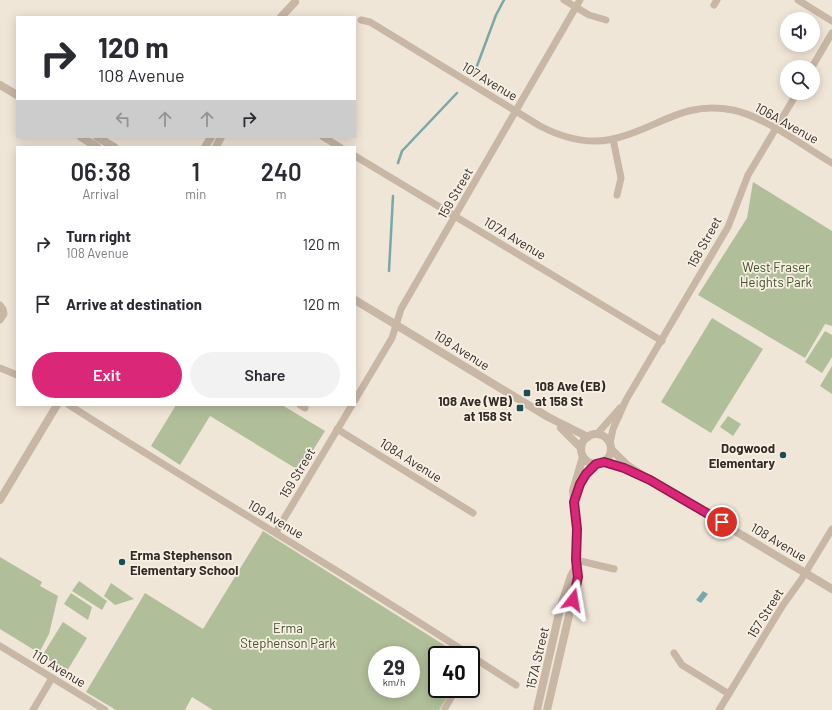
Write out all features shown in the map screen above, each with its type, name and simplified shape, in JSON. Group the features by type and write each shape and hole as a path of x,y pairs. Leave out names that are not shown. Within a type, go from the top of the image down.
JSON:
{"street":[{"path":"564,0 589,15 606,20"},
{"name":"159 Street","path":"356,398 392,338 401,309 580,0"},
{"path":"798,0 832,21"},
{"path":"282,16 296,1"},
{"path":"289,16 296,1"},
{"name":"107 Avenue","path":"361,20 370,22 540,126 562,136 589,141 613,139"},
{"path":"816,60 832,33"},
{"path":"0,85 16,94"},
{"name":"158 Street","path":"610,446 613,429 626,400 728,227 748,175 793,100"},
{"name":"106A Avenue","path":"613,139 676,114 705,108 732,110 747,113 832,163"},
{"path":"83,138 95,146"},
{"path":"99,138 112,146"},
{"path":"325,138 338,146"},
{"path":"613,139 621,178 617,195"},
{"name":"107A Avenue","path":"356,157 662,341"},
{"name":"108 Avenue","path":"356,297 364,304"},
{"name":"108 Avenue","path":"356,300 548,417 588,437"},
{"path":"0,306 3,308 4,314 0,320"},
{"path":"0,368 16,375"},
{"name":"158 Street","path":"597,434 626,400"},
{"path":"0,500 56,406"},
{"name":"109 Avenue","path":"71,406 241,513 276,532 453,646"},
{"name":"159 Street","path":"276,532 351,406"},
{"name":"108 Avenue","path":"548,417 581,448"},
{"name":"108A Avenue","path":"337,429 472,513"},
{"path":"597,434 605,437 610,446 609,457 600,463 589,462 583,457 581,448 588,437 597,434"},
{"name":"108 Avenue","path":"610,446 627,464 650,480 832,589"},
{"name":"157A Street","path":"547,710 578,577 576,564 577,529 574,487 583,457"},
{"name":"108 Avenue","path":"600,463 624,468 650,480"},
{"name":"157A Street","path":"574,502 580,484 586,474 600,463"},
{"name":"157 Street","path":"719,710 783,605 806,573 832,529"},
{"path":"576,564 614,569"},
{"name":"157A Street","path":"537,710 560,610 576,564"},
{"name":"110 Avenue","path":"0,646 105,710"},
{"path":"674,653 682,665 728,694"},
{"name":"109 Avenue","path":"480,663 516,685"},
{"path":"33,710 52,678"},
{"path":"444,710 451,698"}],"green space":[{"name":"West Fraser Heights Park","path":"753,182 832,231 832,326 825,324 805,358 698,295 747,218"},
{"path":"712,318 763,349 711,433 661,402"},
{"path":"825,331 832,335 832,357 822,373 805,362"},
{"path":"832,366 832,394 820,386"},
{"path":"175,406 284,406 325,431 300,471 210,416 180,465 151,446"},
{"path":"728,416 741,424 733,436 720,427"},
{"name":"Erma Stephenson Park","path":"263,531 446,646 428,646 428,698 446,698 439,710 213,710 192,697 185,710 116,710 86,692 145,593 203,629"},
{"path":"0,557 42,582 40,586 58,596 49,634 39,653 0,629"},
{"path":"79,581 107,601 102,610 72,591"},
{"path":"111,583 134,599 115,605 104,596"},
{"path":"71,593 92,607 88,620 64,604"},
{"path":"63,622 87,638 67,671 42,656"}],"water":[{"path":"703,591 708,594 701,603 696,600"}],"waterway":[{"path":"474,74 496,15 504,0"},
{"path":"398,163 402,151 457,93"},
{"path":"389,271 393,196"}],"place":[{"name":"108 Ave (EB) at 158 St","path":"527,393"},
{"name":"108 Ave (WB) at 158 St","path":"520,408"},
{"name":"Dogwood Elementary","path":"783,455"},
{"name":"Erma Stephenson Elementary School","path":"122,562"}],"route":[{"path":"573,600 578,577 576,567 577,529 574,502 578,487 586,474 596,464 604,462 624,468 685,499 722,522"}]}
